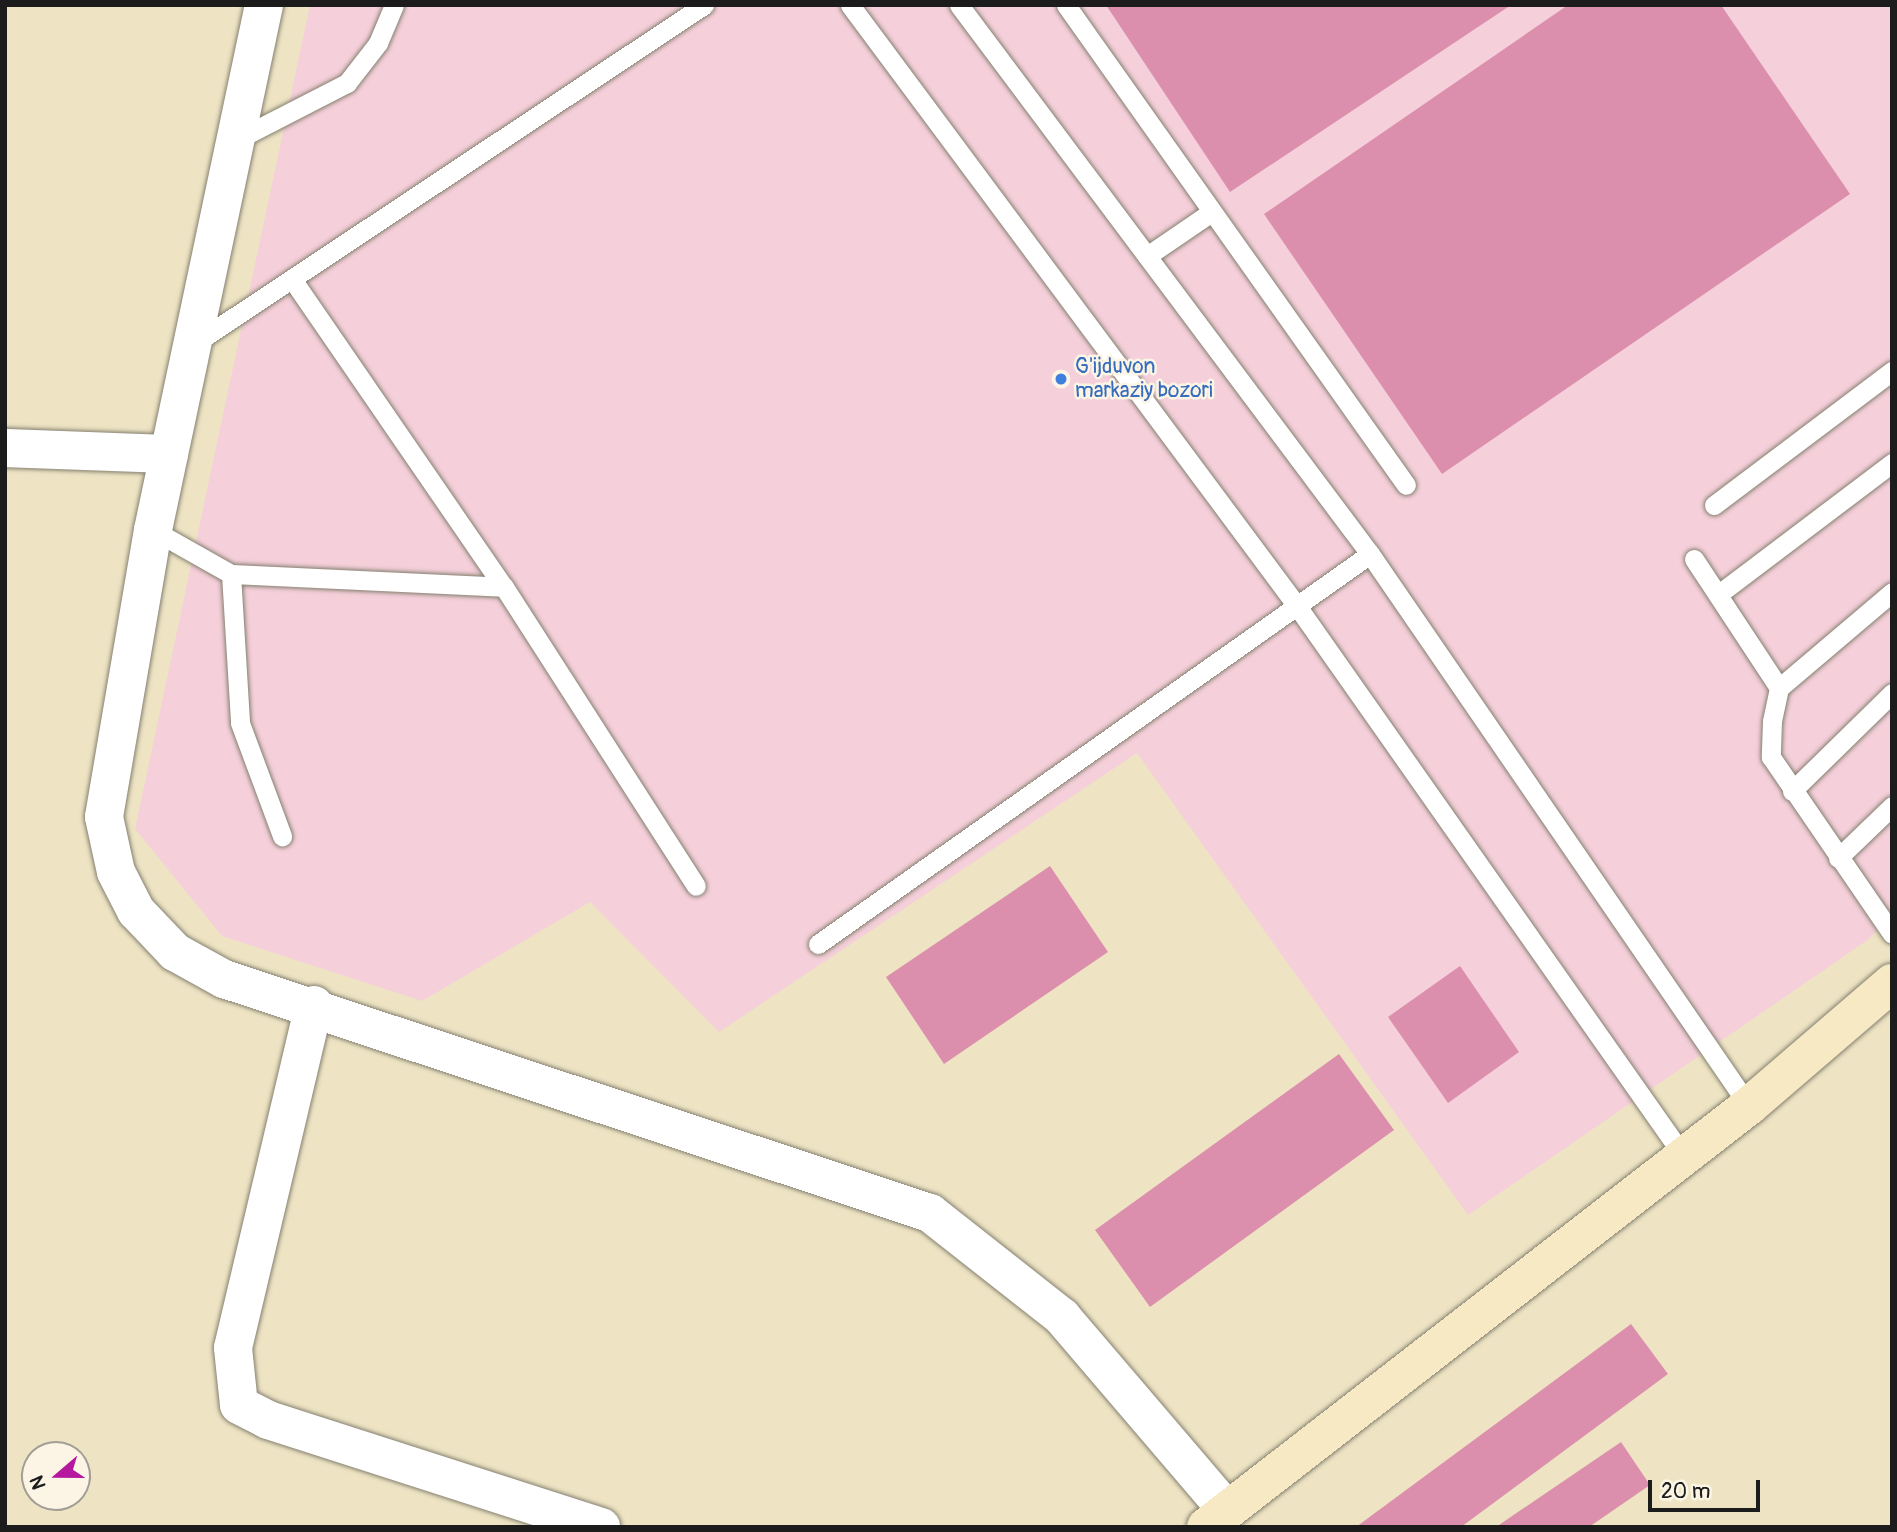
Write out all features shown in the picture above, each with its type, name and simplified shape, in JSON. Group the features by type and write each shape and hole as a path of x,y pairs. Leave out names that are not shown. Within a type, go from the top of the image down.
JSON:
{"main road":[{"path":"1217,1518 1749,1107 1892,983"}],"street":[{"path":"264,5 153,530 104,817 116,872 136,911 175,952 224,979 314,1005 930,1213 1062,1317 1217,1518"},
{"path":"5,448 169,454"},
{"path":"314,1005 233,1348 239,1405 268,1420 601,1527"}],"lane":[{"path":"235,141 347,83 378,43 394,5"},
{"path":"192,345 704,5"},
{"path":"850,5 1297,606 1685,1157"},
{"path":"959,5 1370,554 1749,1107"},
{"path":"1066,5 1210,213 1406,485"},
{"path":"1147,256 1210,213"},
{"path":"292,279 504,587 696,886"},
{"path":"1714,505 1892,371"},
{"path":"1720,593 1892,463"},
{"path":"153,530 231,574 504,587"},
{"path":"817,944 1370,554"},
{"path":"1695,559 1720,593 1779,688"},
{"path":"231,574 240,723 282,836"},
{"path":"1892,592 1779,688 1772,721 1771,757 1892,934"},
{"path":"1793,791 1892,693"},
{"path":"1838,858 1892,806"}],"shaded area":[{"name":"G'ijduvon markaziy bozori","path":"310,5 1892,5 1892,914 1869,939 1468,1215 1137,753 719,1032 590,902 422,1001 222,936 135,829"}],"building":[{"path":"1106,5 1511,5 1230,192"},
{"path":"1568,5 1721,5 1850,194 1442,474 1264,214"},
{"path":"1050,866 1108,952 944,1064 886,977"},
{"path":"1460,966 1519,1052 1448,1103 1388,1017"},
{"path":"1339,1054 1394,1130 1150,1307 1095,1230"},
{"path":"1631,1324 1668,1374 1461,1527 1356,1527"},
{"path":"1621,1442 1650,1485 1589,1527 1496,1527"}],"place":[{"name":"G'ijduvon markaziy bozori","path":"1061,379"}]}
